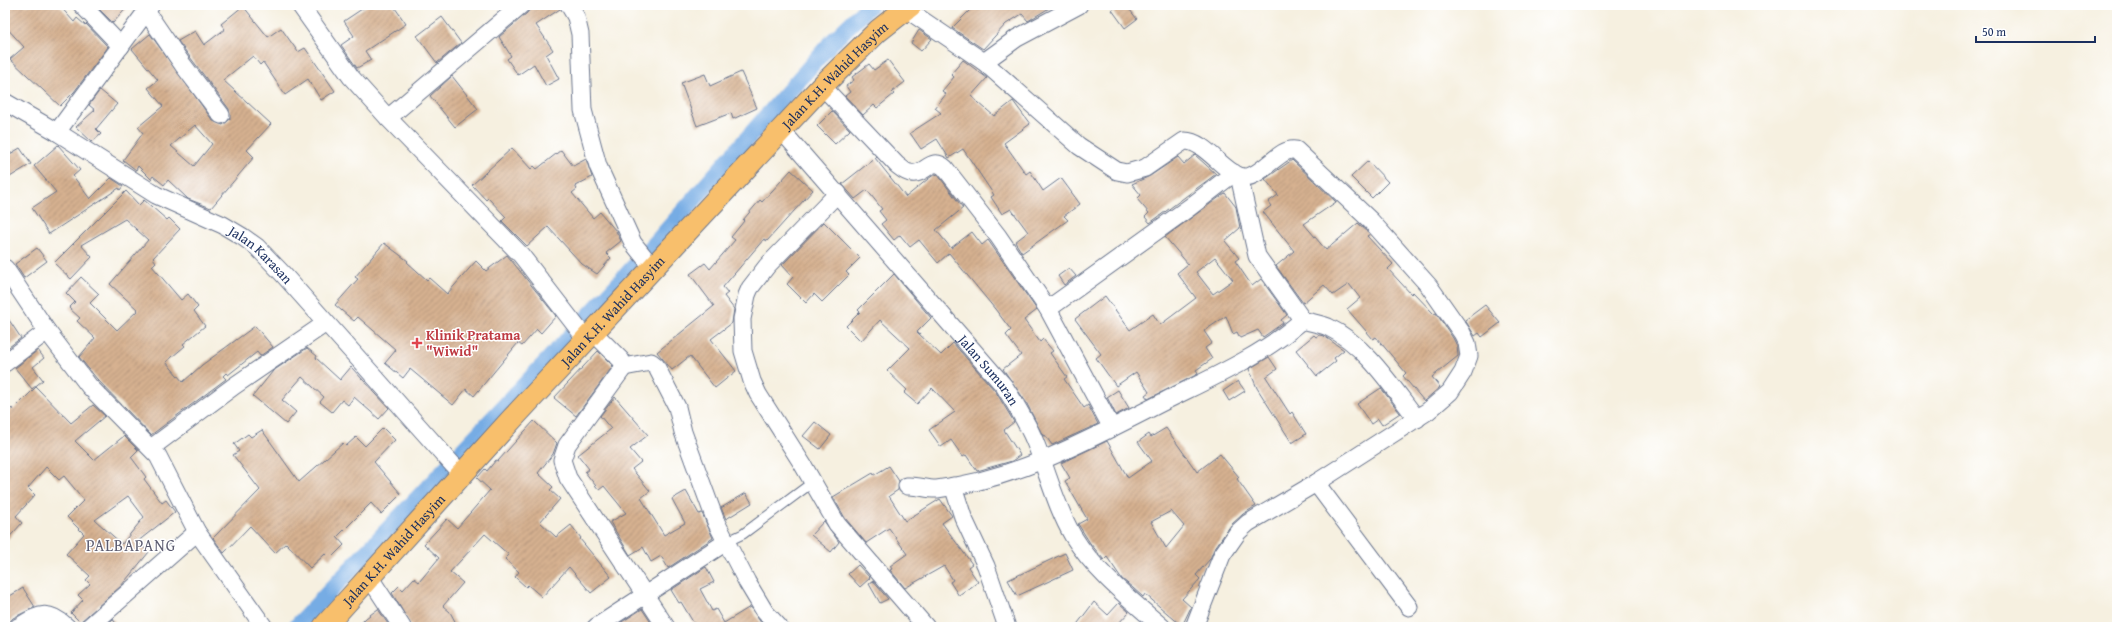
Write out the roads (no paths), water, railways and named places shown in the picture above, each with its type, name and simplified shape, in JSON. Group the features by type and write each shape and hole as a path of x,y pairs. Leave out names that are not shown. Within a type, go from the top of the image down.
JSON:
{"main road":[{"name":"Jalan K.H. Wahid Hasyim","path":"324,627 456,470 650,265 782,131 822,87 878,31 908,7"}],"street":[{"path":"82,5 121,46"},
{"path":"300,5 336,58 388,118 499,230 537,275 567,316 586,334 621,360 624,367"},
{"path":"388,118 521,5"},
{"path":"569,5 576,17 580,34 582,97 586,123 598,166 633,243 650,265"},
{"path":"984,62 1017,38 1080,5"},
{"path":"908,7 984,62 1079,146 1117,171 1127,173 1145,168 1180,142 1188,141 1196,143 1237,174 1250,176 1287,151 1296,150 1371,222 1429,286 1444,305 1467,343 1469,356 1463,372 1450,392 1417,419 1316,483 1248,523 1238,532 1222,555 1194,627"},
{"path":"57,132 149,8 183,65 221,116"},
{"path":"822,87 903,169 914,174 938,163 945,168 998,236 1048,309 1112,428"},
{"name":"Jalan Karasan","path":"5,102 57,132 151,192 223,225 256,247 282,273 456,470"},
{"name":"Jalan Sumuran","path":"782,131 838,193 1004,386 1025,419 1063,514 1082,548 1102,573 1162,627"},
{"path":"1048,309 1237,174"},
{"path":"1237,174 1257,256 1302,320 1327,327 1355,345 1384,377 1417,419"},
{"path":"838,193 756,279 747,295 742,319 743,351 752,381 764,405 846,536 926,627"},
{"path":"5,268 47,331 89,386 151,448 164,468 197,532 264,627"},
{"path":"907,486 921,486 934,489 953,486 978,481 1042,462 1237,366 1289,332 1302,320"},
{"path":"151,448 234,386 326,323"},
{"path":"5,363 47,331"},
{"path":"666,627 576,492 563,467 562,460 567,445 624,367 651,362 656,366 677,407 683,432 711,508 726,542 765,612 779,627"},
{"path":"1316,483 1409,607"},
{"path":"953,486 963,517 986,566 1006,627"},
{"path":"89,627 197,532"},
{"path":"596,627 726,542"},
{"path":"368,576 402,627"},
{"path":"18,627 46,614 54,617 67,627"}],"lane":[{"path":"726,542 743,534 813,482"}],"waterway":[{"path":"296,627 565,342 653,246 830,44 870,5"}],"place":[{"name":"Klinik Pratama \"Wiwid\"","path":"417,343"}],"district":[{"name":"PALBAPANG","path":"131,545"}]}
